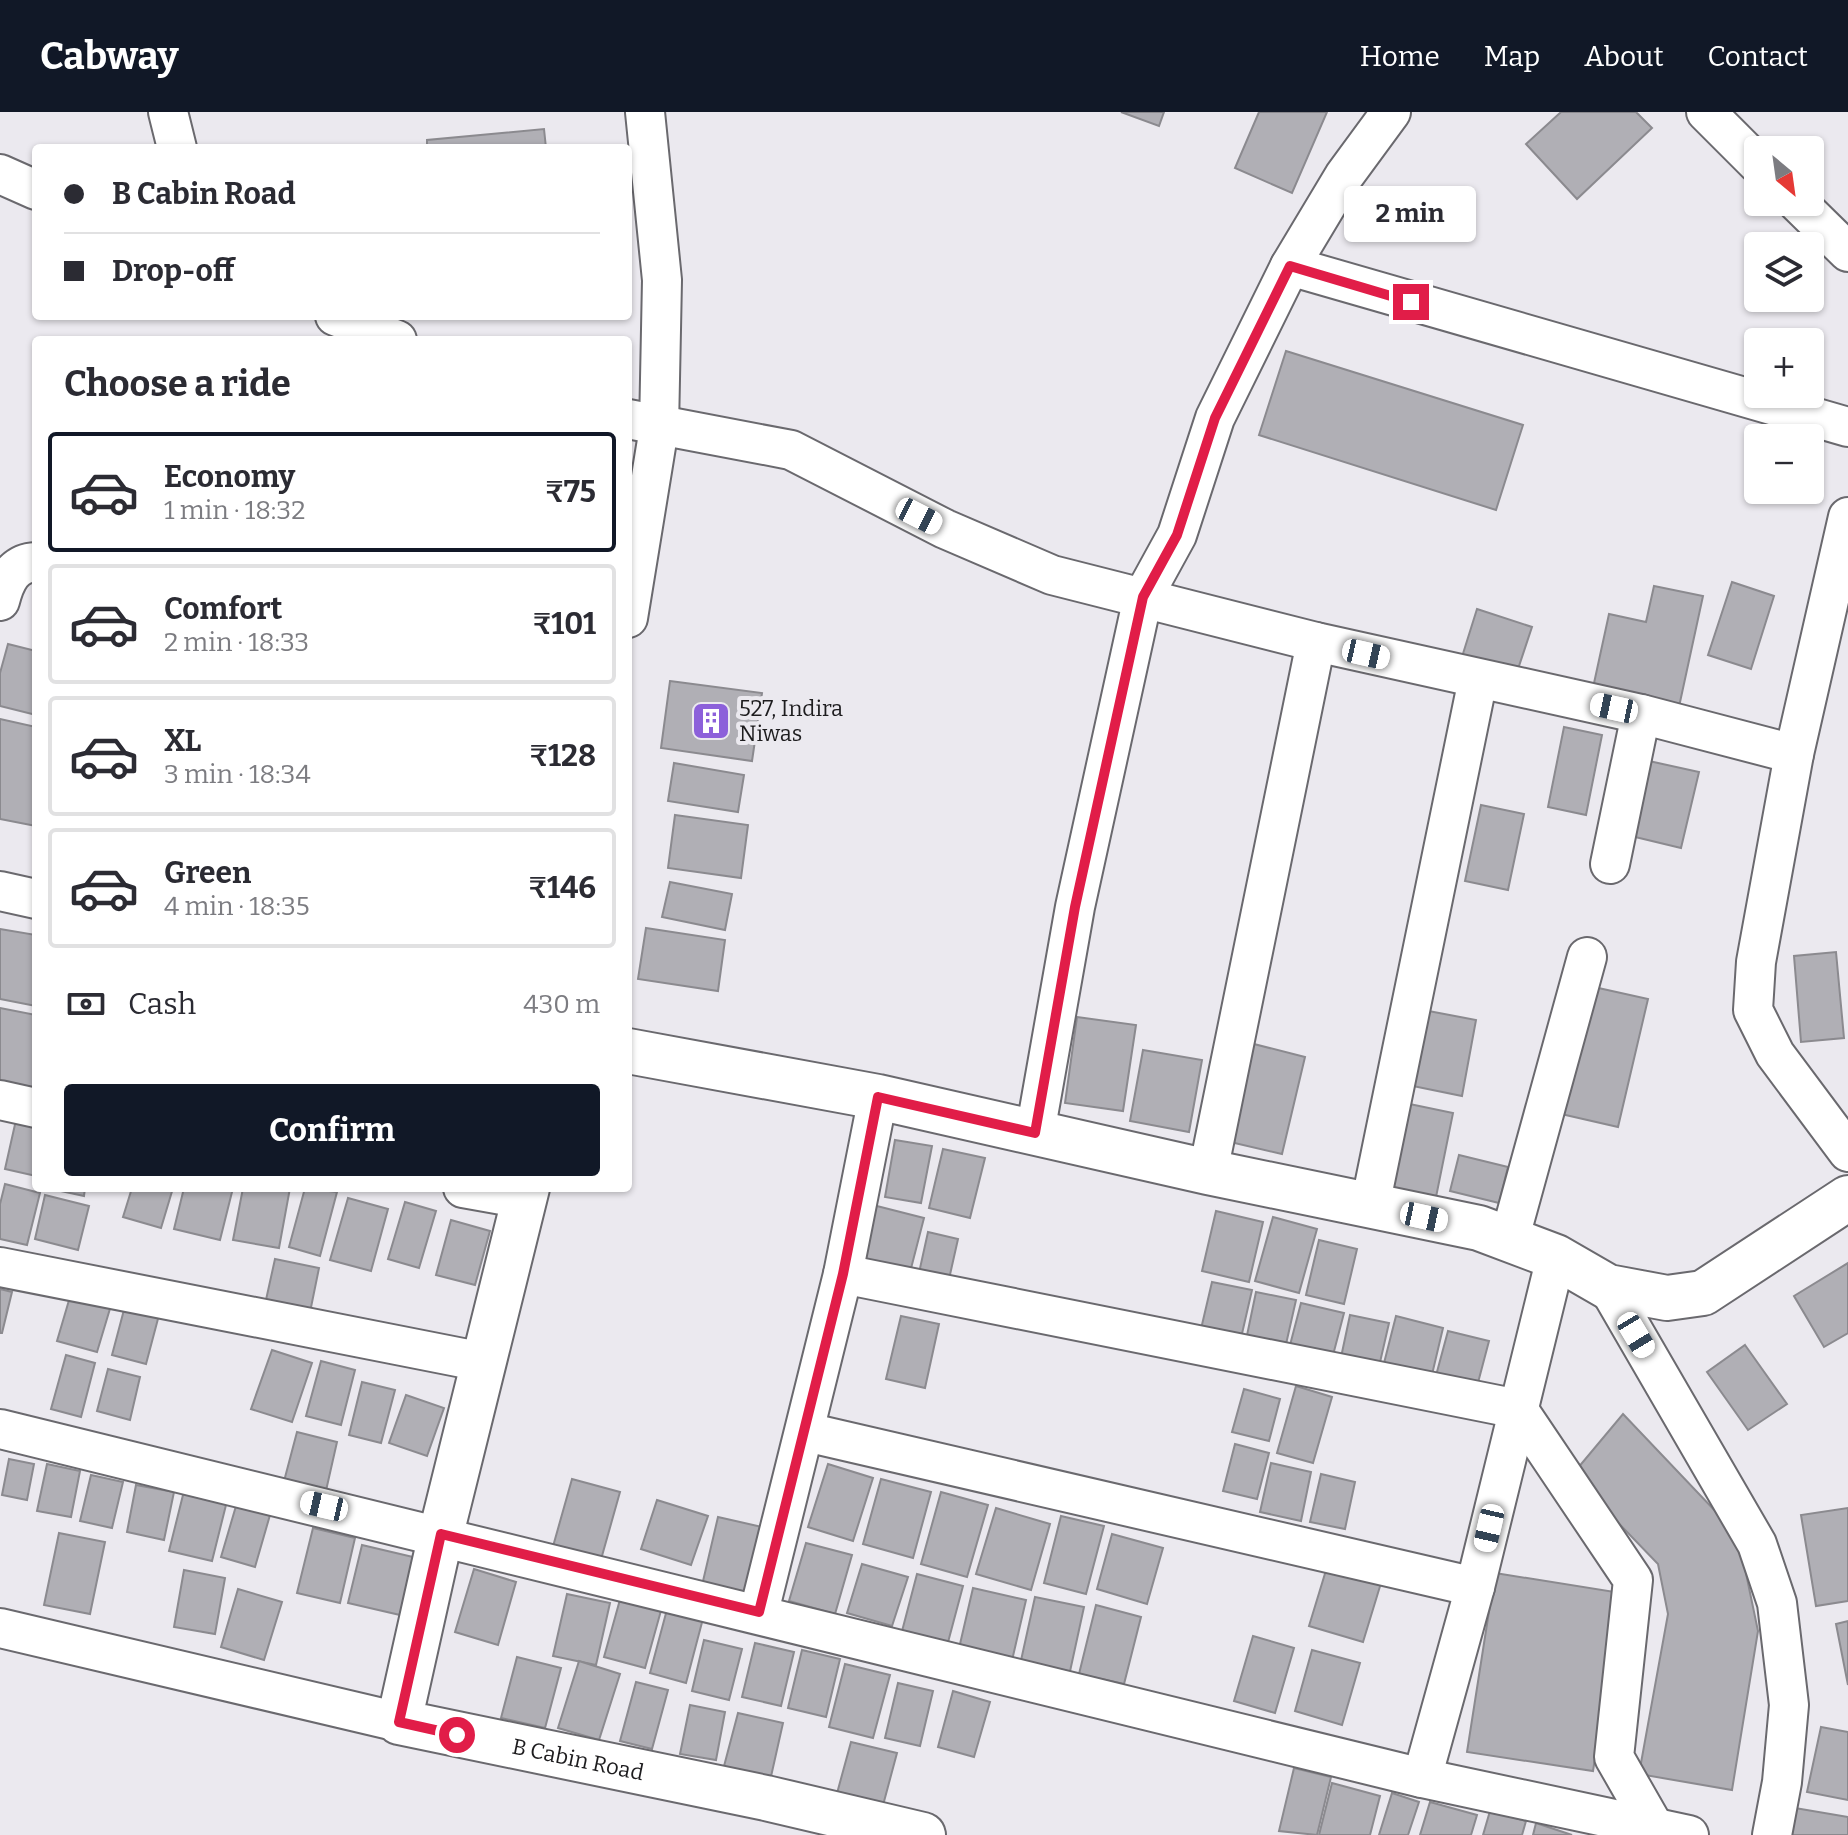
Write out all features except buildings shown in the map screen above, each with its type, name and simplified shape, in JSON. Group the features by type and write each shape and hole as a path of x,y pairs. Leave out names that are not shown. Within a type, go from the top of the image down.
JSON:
{"street":[{"path":"168,112 176,144"},
{"path":"632,566 643,423 662,280 645,112"},
{"path":"1035,1133 1075,907 1143,597 1177,535 1215,418 1290,266 1344,176 1391,112"},
{"path":"1706,112 1744,150"},
{"path":"0,174 32,188"},
{"path":"1811,216 1848,252"},
{"path":"1290,266 1848,427"},
{"path":"345,320 387,336"},
{"path":"643,423 791,450 945,529 1052,575 1316,642 1641,714 1794,754"},
{"path":"1848,517 1794,754 1756,962 1753,1010 1775,1054 1848,1152"},
{"path":"0,601 5,581 15,569 32,563"},
{"path":"1208,1172 1316,642"},
{"path":"1370,1206 1478,679"},
{"path":"1610,864 1641,714"},
{"path":"0,891 32,898"},
{"path":"1510,1237 1587,957"},
{"path":"632,1052 878,1097 1510,1237 1556,1257 1608,1287 1667,1298 1703,1293 1848,1198"},
{"path":"759,1612 843,1274 878,1097"},
{"path":"0,1100 32,1107"},
{"path":"399,1722 441,1534 525,1194 504,1192"},
{"path":"1422,1778 1475,1587 1556,1257"},
{"path":"0,1267 483,1362"},
{"path":"843,1274 1518,1409 1633,1580 1614,1757 1672,1831"},
{"path":"1608,1287 1757,1544 1777,1603 1789,1705 1772,1835"},
{"path":"0,1429 759,1612 1422,1778 1672,1831"},
{"path":"806,1432 1475,1587"},
{"name":"B Cabin Road","path":"0,1628 399,1722 766,1798 923,1835"}],"place":[{"name":"527, Indira Niwas","path":"711,721"}],"route":[{"path":"457,1735 399,1722 441,1534 759,1612 843,1274 878,1097 1035,1133 1075,907 1143,597 1177,535 1215,418 1290,266 1411,302"}]}
